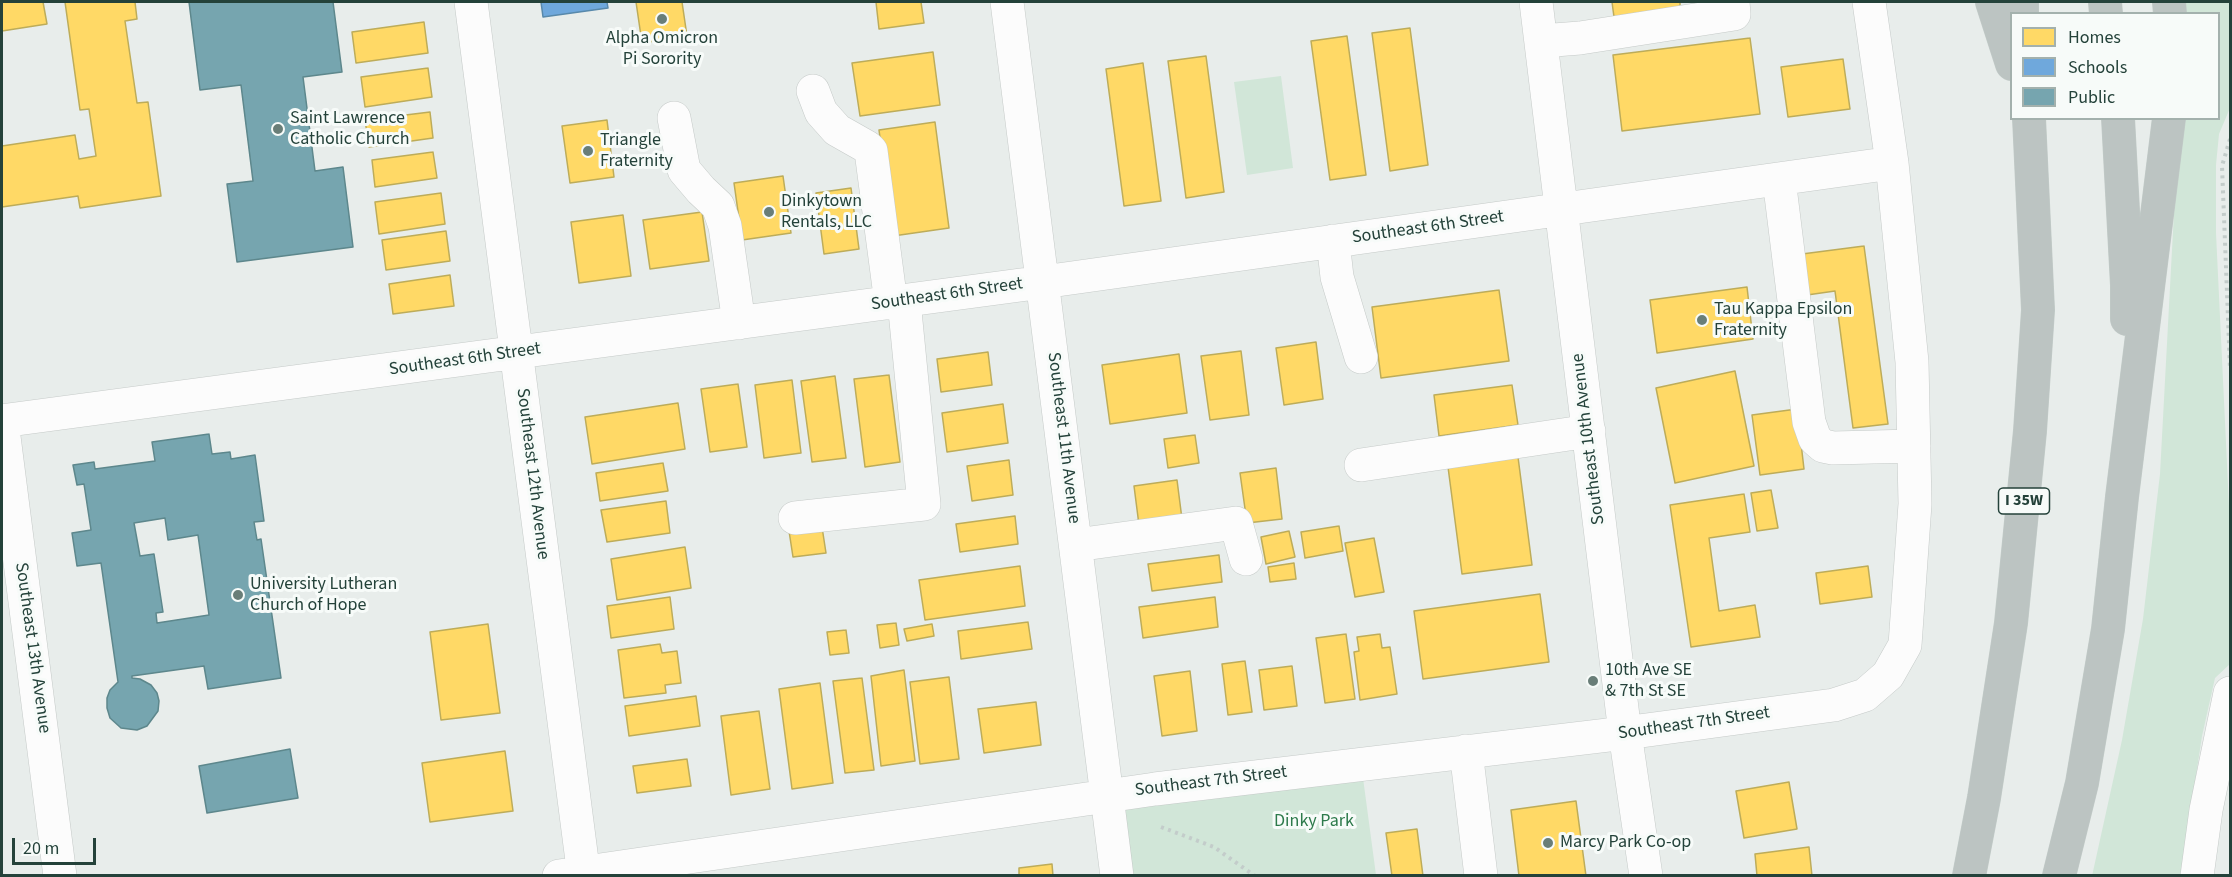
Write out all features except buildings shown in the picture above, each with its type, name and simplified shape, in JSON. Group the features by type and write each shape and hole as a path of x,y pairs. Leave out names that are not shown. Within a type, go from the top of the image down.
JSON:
{"highway":[{"path":"1992,2 2010,58"},
{"name":"I 35W","path":"1969,876 1984,798 2011,622 2030,431 2038,310 2029,120"},
{"path":"2118,120 2127,285 2122,497"},
{"path":"2059,876 2082,783 2106,641 2169,120"}],"street":[{"name":"Southeast 12th Avenue","path":"471,2 516,353 576,874"},
{"name":"Southeast 11th Avenue","path":"1007,2 1117,876"},
{"name":"Southeast 10th Avenue","path":"1536,2 1625,733 1646,876"},
{"path":"1541,41 1580,39 1734,14 1733,2"},
{"path":"1779,179 1809,422 1815,439 1823,446 1833,448 1914,446 1912,362 1892,163 1869,2"},
{"path":"795,518 924,504 897,302 871,151 837,130 821,112 813,91"},
{"path":"674,118 684,170 718,206 725,226 739,324"},
{"name":"Southeast 6th Street","path":"2,421 739,324 1892,163"},
{"path":"1333,241 1337,277 1362,357"},
{"name":"Southeast 13th Avenue","path":"2,421 60,876"},
{"path":"1361,465 1588,431"},
{"name":"Southeast 7th Street","path":"576,874 1108,796 1834,705 1864,695 1888,675 1905,645 1916,504 1914,446"},
{"path":"1076,545 1236,523 1246,559"},
{"path":"2197,876 2206,810 2230,693"},
{"path":"1466,751 1481,876"}],"path":[{"path":"2230,139 2222,166 2230,369"},
{"path":"1161,827 1214,847 1255,876"}],"green space":[{"path":"2179,2 2230,2 2230,108 2219,134 2216,165 2216,233 2230,527 2230,664 2215,678 2202,736 2181,875 2092,876 2122,740 2143,619 2160,474 2179,120 2220,120 2220,12 2179,12"},
{"path":"1281,76 1293,168 1247,175 1234,82"},
{"name":"Dinky Park","path":"1361,763 1376,875 1118,875 1108,796"}],"place":[{"name":"Alpha Omicron Pi Sorority","path":"662,19"},
{"name":"Saint Lawrence Catholic Church","path":"278,129"},
{"name":"Triangle Fraternity","path":"588,151"},
{"name":"Dinkytown Rentals, LLC","path":"769,212"},
{"name":"Tau Kappa Epsilon Fraternity","path":"1702,320"},
{"name":"University Lutheran Church of Hope","path":"238,595"},
{"name":"10th Ave SE & 7th St SE","path":"1593,681"},
{"name":"Marcy Park Co-op","path":"1548,843"}]}
